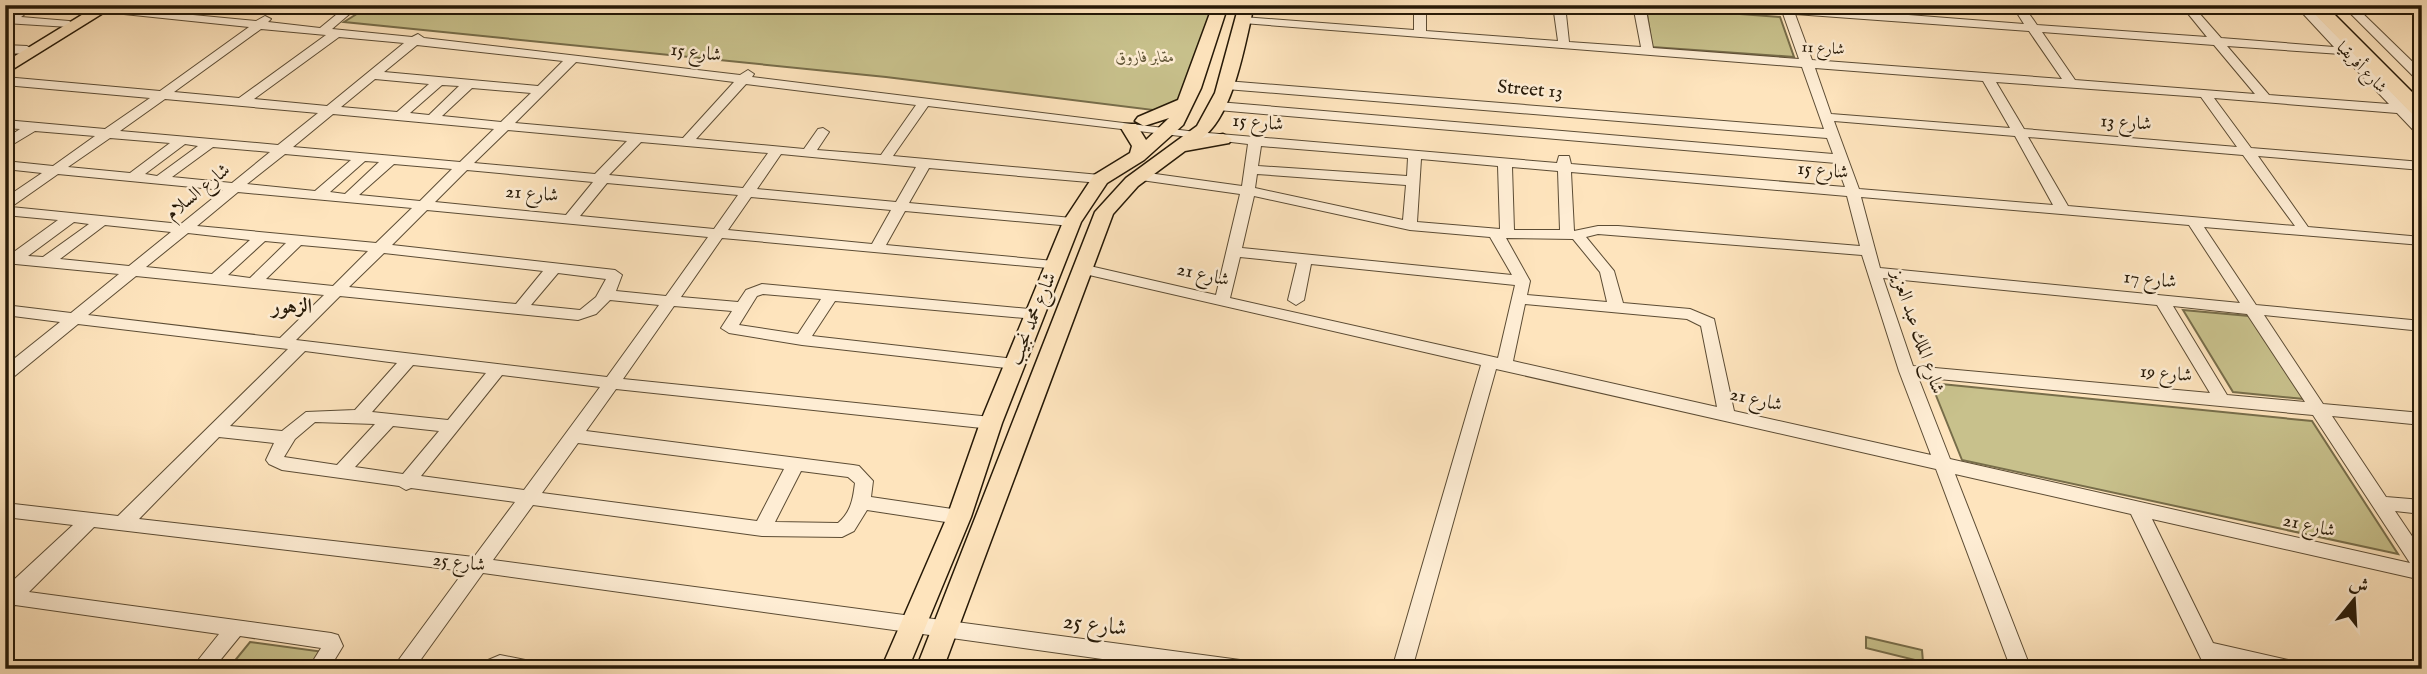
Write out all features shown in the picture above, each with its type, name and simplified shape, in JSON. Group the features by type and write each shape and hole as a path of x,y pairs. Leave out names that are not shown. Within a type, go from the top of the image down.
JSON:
{"highway":[{"name":"شارع أفريقيا","path":"2315,5 2422,113"},
{"name":"شارع أفريقيا","path":"2333,5 2422,92"}],"main road":[{"name":"شارع محمد نجيب","path":"929,669 1104,212 1171,129 1187,102 1221,5"},
{"path":"5,66 100,7"},
{"path":"5,66 100,7"},
{"path":"1213,126 1245,13"},
{"path":"1139,166 1141,146 1137,125 1175,110 1187,102"},
{"name":"شارع محمد نجيب","path":"894,669 959,517 991,423 1072,222 1100,179 1167,156 1213,126"}],"street":[{"path":"6,20 32,5"},
{"name":"شارع 15","path":"126,5 264,20"},
{"path":"241,103 355,5"},
{"path":"1420,5 1420,36"},
{"path":"1559,5 1564,45"},
{"path":"1639,5 1648,51"},
{"path":"2017,5 2071,83"},
{"path":"2186,5 2264,97"},
{"name":"شارع أفريقيا","path":"2300,5 2422,131"},
{"name":"شارع أفريقيا","path":"2347,5 2422,78"},
{"name":"شارع 15","path":"100,7 356,26 420,37 1171,129 1213,126 1506,163 1564,164"},
{"path":"1787,8 2344,51"},
{"name":"شارع الملك عبد العزيز","path":"1787,8 1852,189 1874,272 1907,371 2021,669"},
{"name":"شارع 11","path":"1245,13 1420,36 2400,108"},
{"path":"6,20 69,24"},
{"path":"5,205 241,40 264,20"},
{"name":"شارع 15","path":"334,25 573,58 747,75 923,104 1137,125"},
{"name":"شارع السلام","path":"6,374 420,37"},
{"path":"5,48 27,50"},
{"path":"284,343 505,126 513,114 573,58"},
{"path":"373,75 541,90"},
{"path":"686,142 747,75"},
{"path":"1988,78 2061,208"},
{"path":"5,81 1100,179"},
{"path":"401,116 438,82"},
{"path":"433,118 470,84"},
{"name":"Street 13","path":"1226,85 1832,134"},
{"path":"2204,93 2302,226"},
{"path":"884,160 923,104"},
{"name":"شارع 13","path":"1827,117 2422,166"},
{"path":"6,125 1072,222"},
{"path":"1213,126 1841,159"},
{"name":"شارع 15","path":"1213,126 1255,142 1564,164 2422,239"},
{"path":"5,145 32,127"},
{"path":"808,152 823,132"},
{"path":"570,219 638,137"},
{"path":"133,177 183,140"},
{"path":"161,179 211,142"},
{"path":"1222,301 1248,191 1255,142"},
{"path":"402,669 574,436 778,149"},
{"path":"1410,226 1413,181 1422,153"},
{"path":"318,195 363,156"},
{"path":"348,198 391,159"},
{"path":"1402,669 1523,281 1502,234 1506,163"},
{"path":"877,248 924,164"},
{"path":"1564,164 1572,235 1607,271 1616,307"},
{"name":"شارع 21","path":"5,165 1054,266"},
{"path":"1139,166 1410,226 1502,234 1572,235 1598,230 1618,230 1869,251"},
{"path":"1251,170 1413,181"},
{"name":"شارع 15","path":"2061,208 2302,226 2422,239"},
{"path":"5,211 615,275 604,295 584,314 519,310 10,259"},
{"path":"10,259 70,218"},
{"path":"46,262 101,221"},
{"path":"2193,221 2422,566"},
{"path":"215,279 262,236"},
{"path":"254,282 298,240"},
{"path":"1233,253 1523,281"},
{"path":"1296,300 1305,260"},
{"path":"519,310 555,267"},
{"name":"شارع 21","path":"1080,269 2422,573"},
{"name":"شارع 17","path":"1874,272 2422,326"},
{"path":"1015,364 802,340 729,328 751,293 762,289 1035,314"},
{"path":"604,295 741,307"},
{"path":"802,340 831,295"},
{"path":"1519,299 1690,314 1708,323 1727,415"},
{"path":"2162,300 2222,400"},
{"path":"5,310 611,383 991,423"},
{"path":"121,525 302,345"},
{"path":"359,416 410,358"},
{"path":"406,482 498,370"},
{"name":"شارع 19","path":"1907,371 2422,419"},
{"path":"452,426 359,416 312,416 286,438 277,451 275,460 282,464 340,473 762,529 842,530 848,527 863,503 864,481 853,471 574,436"},
{"path":"340,473 389,419"},
{"path":"216,431 286,438"},
{"path":"762,529 796,463"},
{"path":"863,503 959,517"},
{"path":"2380,503 2422,507"},
{"path":"2138,509 2212,659 2288,669"},
{"name":"شارع 25","path":"5,510 478,565 1240,669"},
{"path":"7,598 89,521"},
{"path":"7,598 331,641 333,646 318,669"},
{"path":"201,669 236,627"},
{"path":"488,669 500,663 533,669"}],"green space":[{"name":"مقابر فاروق","path":"371,5 1219,5 1186,96 1161,111 886,77 344,22"},
{"path":"1646,7 1780,17 1794,57 1652,47"},
{"path":"2183,310 2249,316 2304,399 2233,392"},
{"path":"1931,383 2312,421 2398,554 1962,460"},
{"path":"1866,637 1922,650 1923,662 1866,648"},
{"path":"250,642 324,652 311,669 228,669"}],"district":[{"name":"الزهور","path":"292,307"}]}
